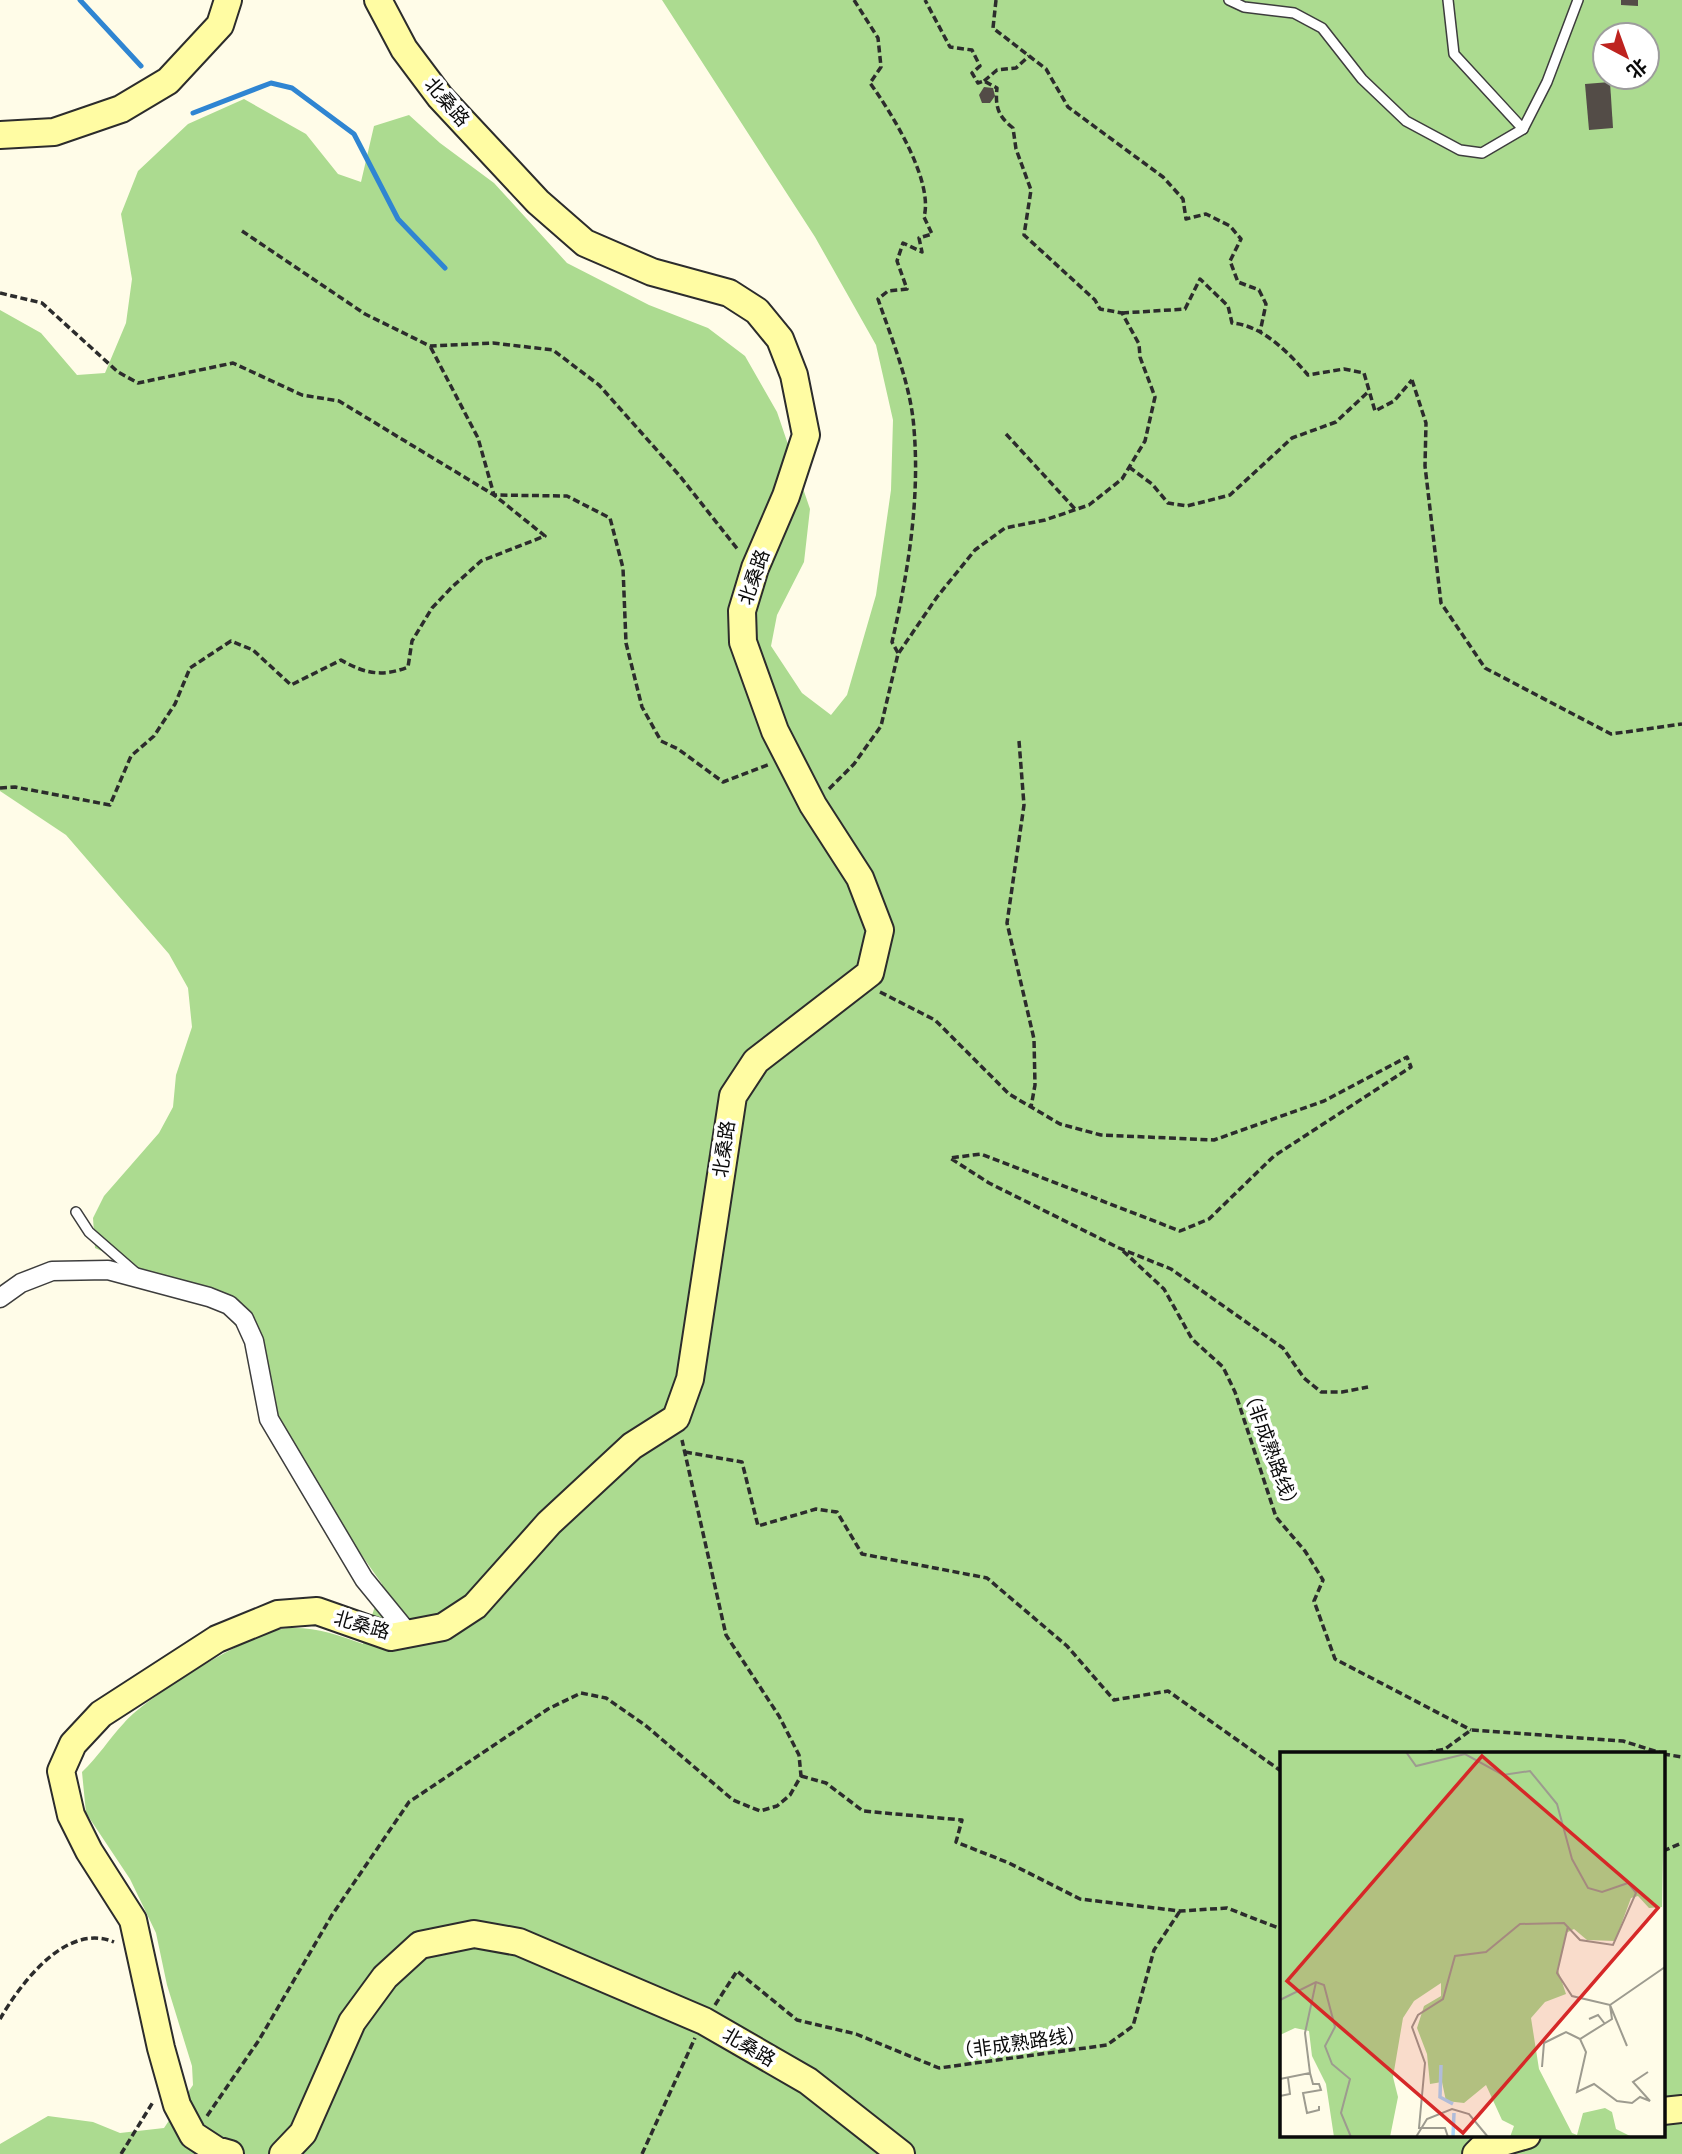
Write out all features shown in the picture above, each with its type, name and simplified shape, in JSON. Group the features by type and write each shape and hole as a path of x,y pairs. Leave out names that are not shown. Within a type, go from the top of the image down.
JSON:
{"street":[{"path":"0,135 54,132 121,109 168,81 220,25 228,0"},
{"name":"北桑路","path":"194,2135 177,2105 133,1920 89,1851 71,1815 61,1771 73,1744 101,1714 218,1639 278,1614 317,1611 391,1637 443,1627 475,1606 549,1523 622,1454 676,1418 690,1380 733,1096 756,1061 870,973 880,930 860,878 813,805 775,731 743,642 742,611 755,568 786,496 806,435 794,375 780,340 757,311 729,293 652,272 585,243 538,202 440,97 404,49 378,0"},
{"path":"0,1298 21,1283 52,1272 108,1270 209,1297 229,1305 244,1319 254,1341 269,1419 364,1579 409,1633"},
{"name":"北桑路","path":"283,2154 303,2133 352,2022 385,1977 420,1945 474,1934 519,1942 704,2021 808,2081 901,2154"},
{"path":"1664,2111 1682,2109"},
{"path":"194,2135 216,2150 230,2154"},
{"path":"1476,2154 1482,2148 1524,2136"}],"lane":[{"path":"1229,0 1244,7 1294,13 1322,28 1362,79 1406,121 1460,150 1482,153 1523,129 1547,82 1578,0"},
{"path":"1448,0 1454,54 1523,129"},
{"path":"76,1212 89,1232 143,1279"}],"path":[{"path":"854,0 878,38 881,67 870,83 902,134 927,205 924,217 932,234 919,238 922,252 903,243 897,261 907,289 888,291 878,299 914,426 916,492 905,584 892,642 898,654"},
{"path":"925,0 950,47 972,50 980,66 972,73 978,83 998,70 1016,68 1029,56"},
{"path":"996,0 993,28 1046,69 1068,107 1163,177 1183,199 1185,219 1206,214 1230,226 1241,239 1230,261 1238,282 1259,290 1266,304 1260,332"},
{"path":"984,81 997,88 995,105 1003,120 1013,128 1016,149 1031,190 1024,235 1095,300 1100,309 1122,313 1185,309 1200,279 1228,306 1232,323 1247,324 1260,332 1308,375 1344,369 1364,373 1375,411 1394,401 1412,380 1426,423 1425,466 1441,603 1485,668 1611,734 1682,724"},
{"path":"242,231 365,314 430,346 493,343 553,350 599,385 679,475 730,543 755,568"},
{"path":"0,293 43,303 118,372 138,383 233,363 302,395 339,401 494,495 545,536 481,561 432,608 412,641 408,667 389,675 360,671 341,660 291,685 253,650 231,641 190,668 175,704 154,736 131,756 110,805 15,787 0,788"},
{"path":"813,805 854,764 881,726 898,654 937,597 975,550 1006,528 1088,505 1122,479 1145,441 1155,397 1140,357 1139,344 1122,313"},
{"path":"430,346 478,438 494,495"},
{"path":"1129,467 1152,484 1168,503 1187,506 1230,495 1292,438 1336,422 1368,392"},
{"path":"1006,434 1075,509"},
{"path":"494,495 567,496 610,518 623,568 626,643 642,707 661,741 678,749 723,782 788,757"},
{"path":"1019,741 1024,805 1007,923 1034,1039 1035,1084 1031,1107"},
{"path":"870,973 874,989 935,1020 1009,1094 1060,1124 1101,1135 1214,1140 1324,1101 1407,1057 1411,1066 1274,1156 1209,1219 1180,1231 981,1154 950,1158 989,1183 1119,1248 1171,1269 1256,1326 1283,1348 1304,1378 1321,1392 1342,1392 1368,1387"},
{"name":"（非成熟路线）","path":"1119,1248 1164,1289 1192,1339 1223,1367 1235,1392 1276,1517 1305,1550 1323,1580 1314,1601 1335,1659 1471,1730 1623,1741 1656,1752"},
{"path":"194,2135 259,2040 332,1914 409,1802 548,1709 580,1693 606,1698 645,1725 733,1800 760,1811 784,1800 801,1776 799,1755 779,1716 726,1635 676,1418"},
{"path":"684,1452 742,1462 758,1525 816,1509 837,1512 862,1554 987,1578 1067,1646 1114,1700 1168,1691 1280,1770"},
{"path":"1431,1752 1446,1749 1471,1730"},
{"name":"（非成熟路线）","path":"1664,1754 1682,1757"},
{"path":"801,1776 826,1783 863,1811 962,1821 956,1842 1009,1863 1080,1899 1180,1911 1227,1908 1280,1929"},
{"path":"1664,1851 1682,1843"},
{"name":"（非成熟路线）","path":"704,2021 737,1971 797,2020 856,2034 939,2068 1107,2045 1133,2026 1154,1950 1180,1911"},
{"path":"0,2019 14,1995 60,1947 102,1937 142,1954"},
{"path":"642,2154 659,2111 704,2021"},
{"path":"121,2154 147,2107 172,2085"}],"green space":[{"path":"662,0 1682,0 1682,2154 0,2154 0,2144 48,2116 93,2122 120,2133 164,2128 193,2085 192,2066 167,1985 156,1933 130,1879 86,1813 82,1772 137,1711 178,1681 252,1639 274,1631 299,1628 327,1632 363,1644 382,1584 274,1431 253,1346 229,1318 202,1296 95,1248 93,1218 104,1196 159,1133 173,1107 176,1075 192,1027 188,988 169,954 66,835 0,791 0,310 41,333 77,375 105,373 126,323 132,279 121,214 138,171 188,124 244,99 306,134 338,174 361,182 374,126 409,115 440,143 494,183 567,263 649,305 708,328 745,356 777,412 810,509 804,562 777,615 771,646 802,693 831,715 847,695 876,595 891,490 893,420 876,345 815,237"}],"building":[{"path":"1621,0 1638,0 1638,6 1621,5"},
{"path":"1585,84 1591,84 1591,91 1611,91 1613,128 1589,130"},
{"path":"984,87 993,88 995,96 990,103 982,103 979,95"}],"waterway":[{"path":"80,0 141,66"},
{"path":"193,113 271,83 292,88 354,134 398,219 445,268"}]}
